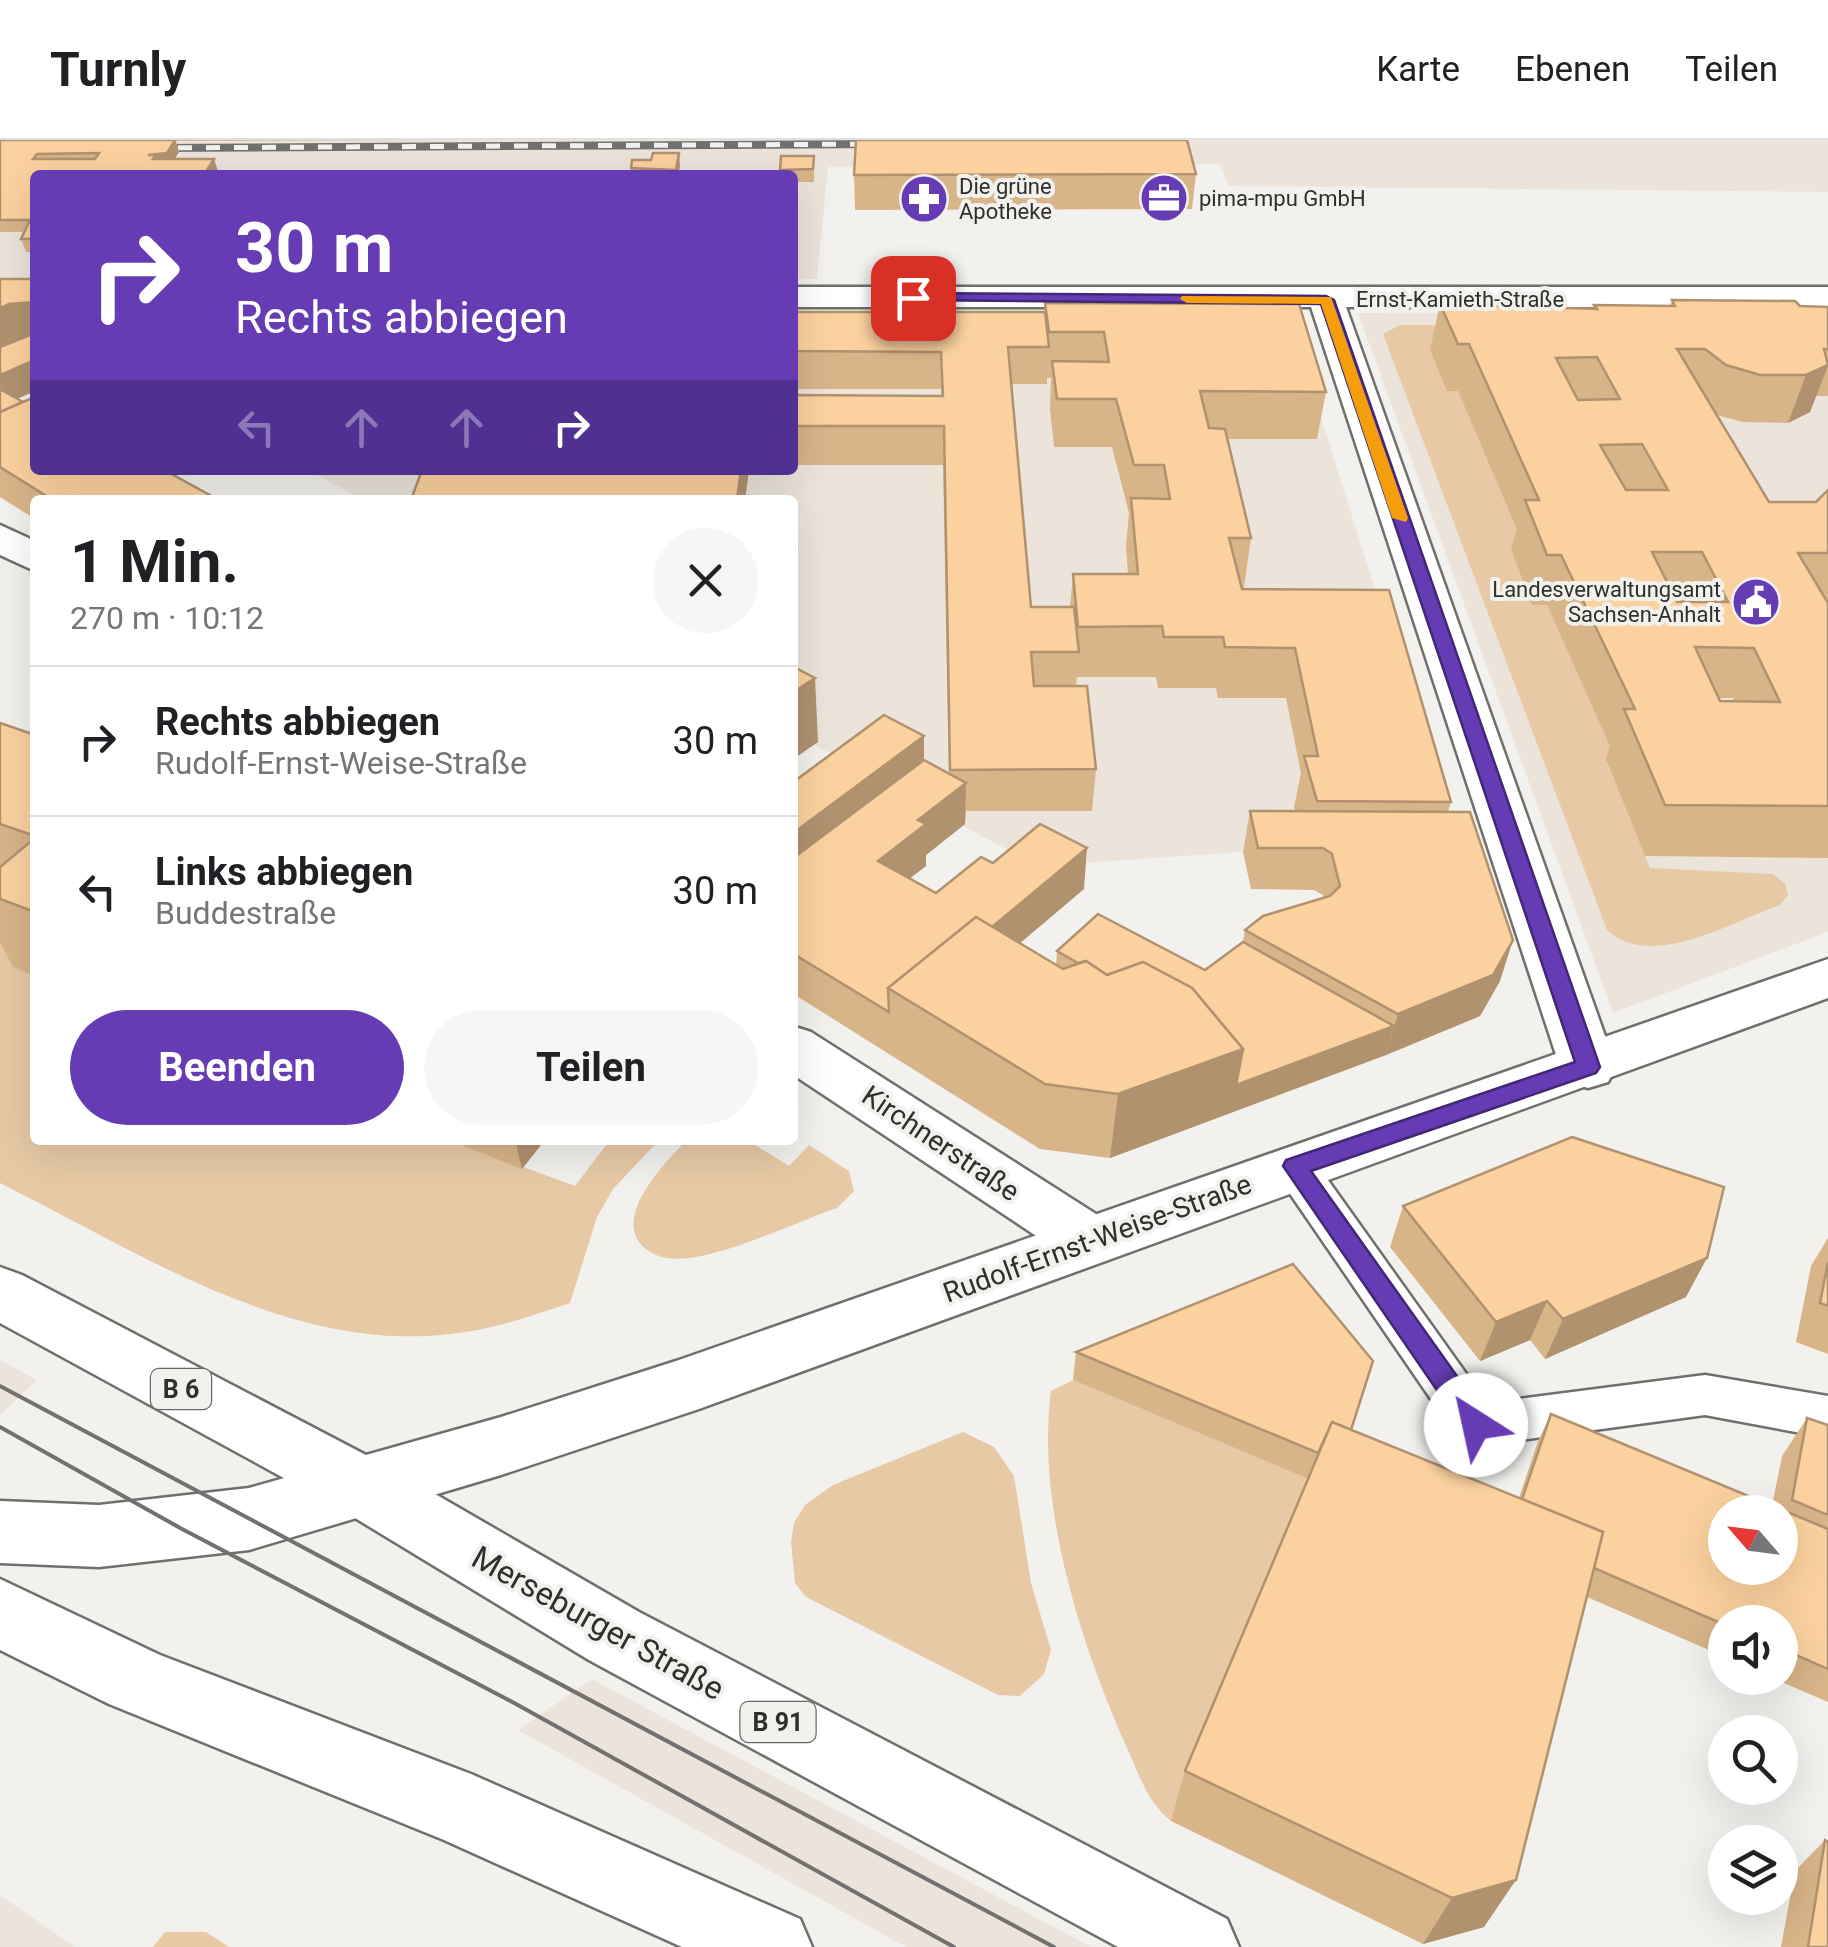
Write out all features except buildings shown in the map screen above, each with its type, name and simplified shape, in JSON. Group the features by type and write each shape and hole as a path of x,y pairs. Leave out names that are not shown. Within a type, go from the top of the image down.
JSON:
{"street":[{"name":"Ernst-Kamieth-Straße","path":"798,297 1828,298"},
{"path":"1326,300 1588,1067"},
{"path":"0,536 30,556"},
{"name":"Rudolf-Ernst-Weise-Straße","path":"0,1532 98,1536 248,1519 634,1404 1295,1166 1588,1067 1828,978"},
{"name":"Kirchnerstraße","path":"798,1050 1089,1240"},
{"name":"Merseburger Straße","path":"0,1293 362,1486 614,1636 1200,1947"},
{"path":"0,1612 129,1676 424,1794 772,1947"}],"lane":[{"path":"1295,1166 1476,1425 1705,1395 1828,1418"}],"shaded area":[{"path":"0,140 1828,140 1828,192 1228,186 1220,164 828,167 817,279 798,279 798,170 30,170 30,279 0,279"},
{"path":"1358,313 1828,314 1828,932 1613,1013"},
{"path":"1400,325 1618,325 1458,391 1525,549 1512,550 1532,605 1547,605 1617,760 1606,761 1650,868 1773,874 1785,884 1788,895 1780,905 1668,945 1645,946 1625,941 1607,930 1383,334"},
{"path":"798,326 1295,334 1458,854 1243,852 1037,866 798,736 798,495 354,495 317,475 798,475"},
{"path":"0,878 30,889 30,1145 463,1145 575,1186 606,1145 654,1145 613,1189 597,1217 570,1303 496,1326 451,1334 391,1336 331,1328 273,1313 161,1266 0,1183"},
{"path":"682,1145 755,1145 789,1166 809,1145 849,1171 854,1191 837,1208 745,1243 707,1255 673,1259 646,1249 636,1237 634,1223 644,1192"},
{"path":"0,1360 37,1380 0,1415"},
{"path":"1073,1380 1313,1481 1171,1821 1145,1789 1094,1666 1066,1575 1056,1528 1048,1435 1051,1391"},
{"path":"963,1432 994,1447 1014,1476 1031,1583 1051,1650 1044,1674 1020,1696 998,1695 806,1597 795,1583 791,1542 794,1523 805,1505 833,1485"},
{"path":"592,1679 1091,1947 906,1947 518,1730"},
{"path":"0,1895 75,1947 0,1947"},
{"path":"165,1932 206,1932 229,1947 153,1947"}],"tram line":[{"path":"0,1386 1054,1947"},
{"path":"0,1427 182,1529 516,1704 954,1947"}],"railway":[{"path":"150,148 885,144"}],"slow traffic":[{"path":"1187,299 1326,300 1400,518"}],"place":[{"name":"pima-mpu GmbH","path":"1164,198"},
{"name":"Die grüne Apotheke","path":"924,199"},
{"name":"Landesverwaltungsamt Sachsen-Anhalt","path":"1756,602"}],"route":[{"path":"913,298 1326,300 1588,1067 1295,1166 1476,1425"}]}
